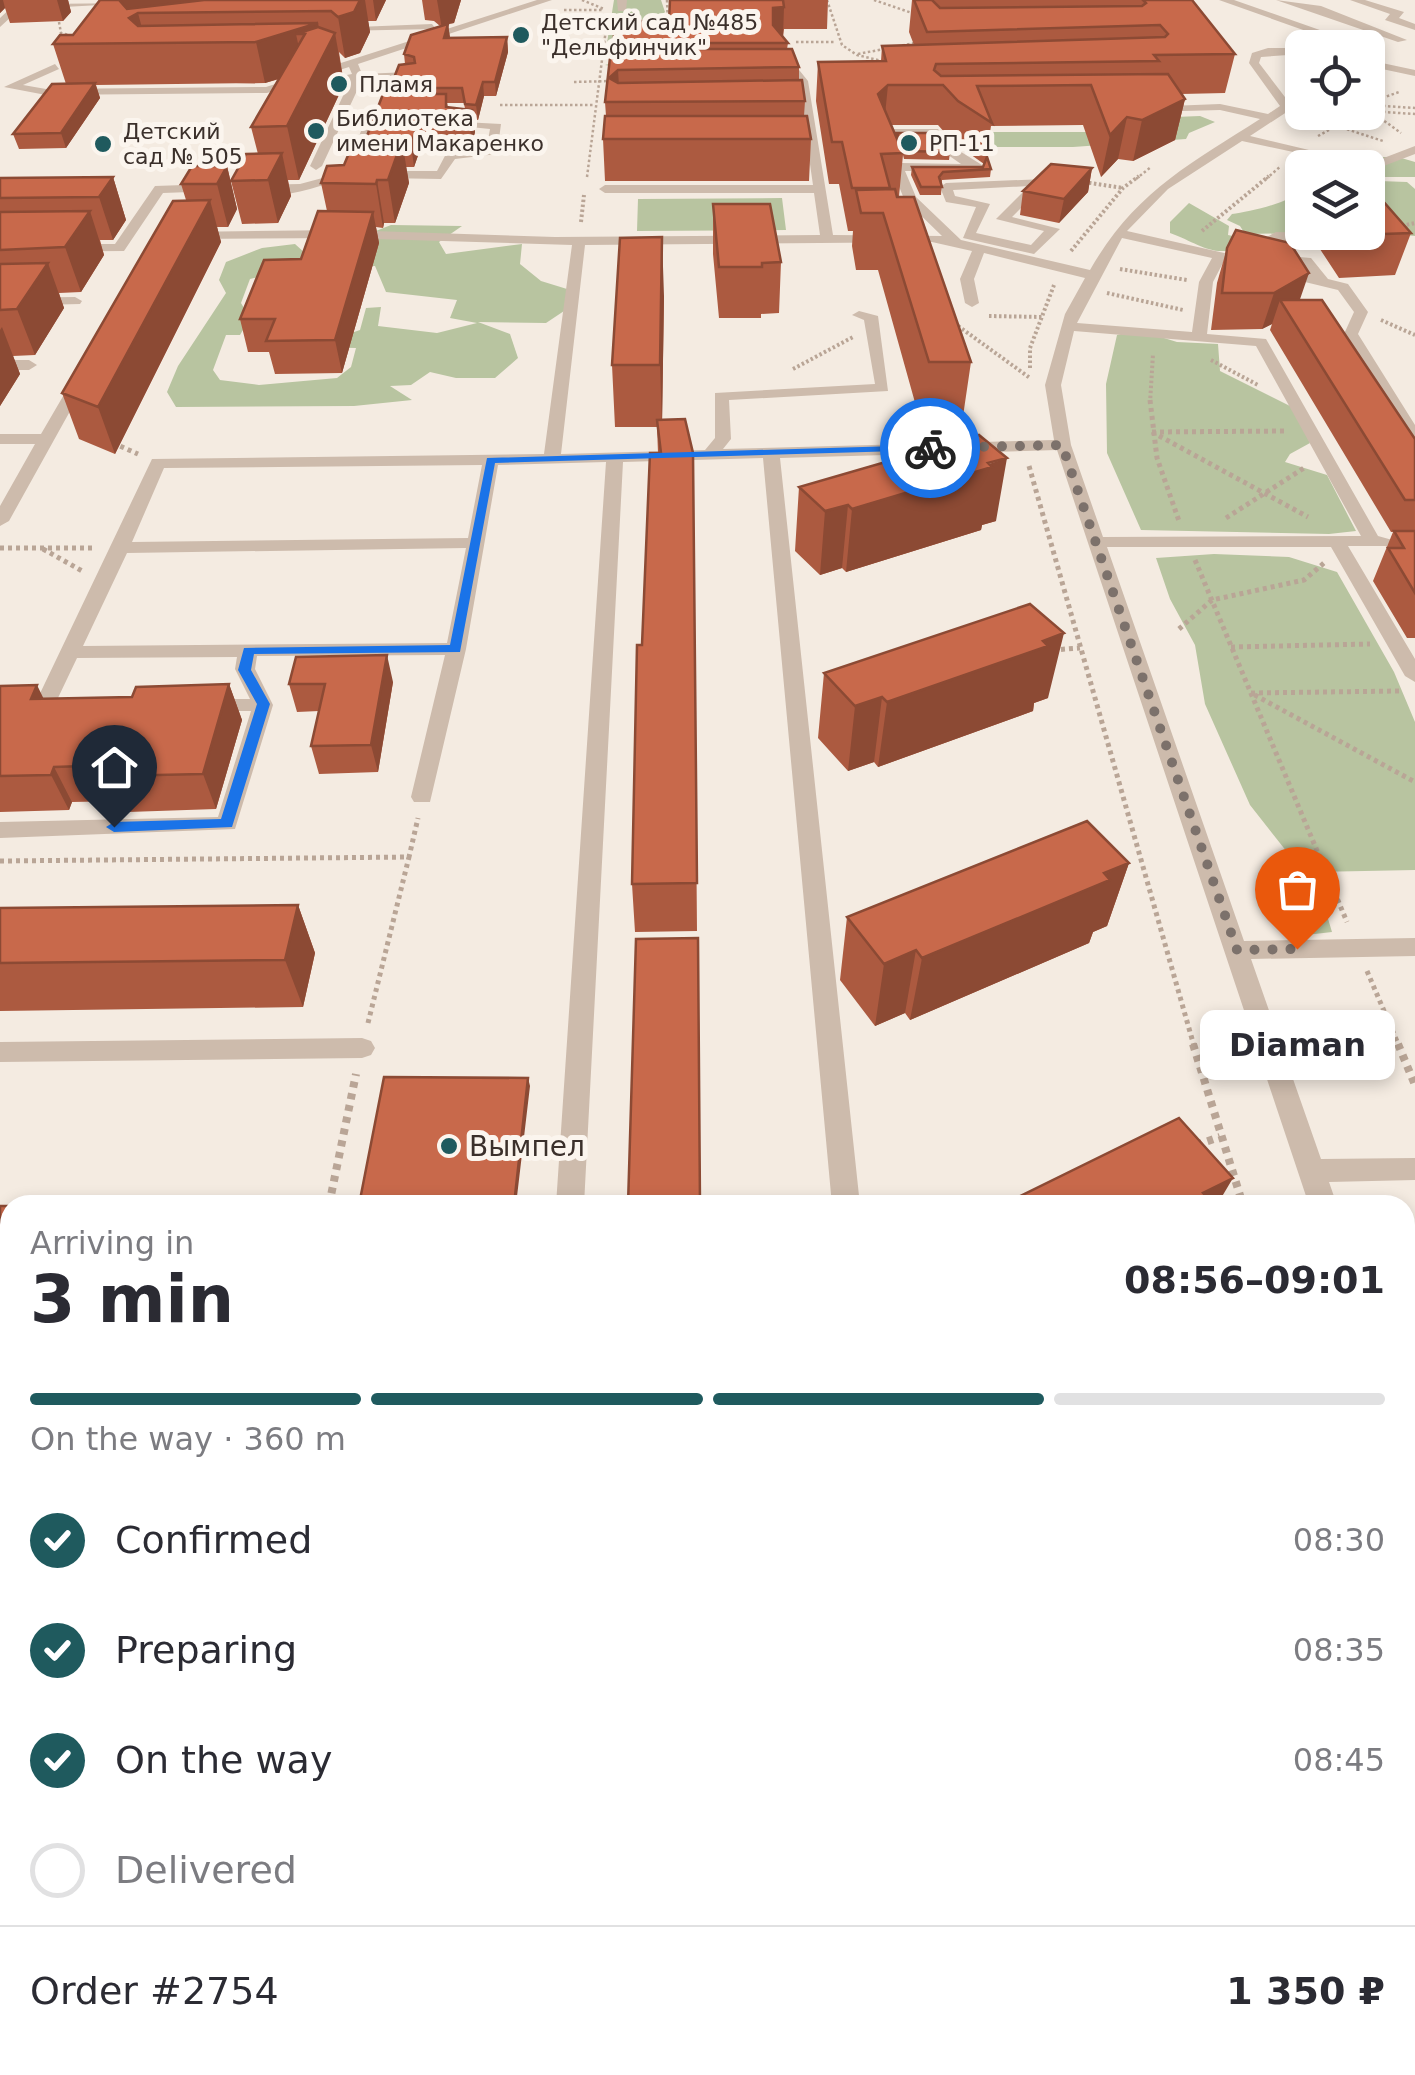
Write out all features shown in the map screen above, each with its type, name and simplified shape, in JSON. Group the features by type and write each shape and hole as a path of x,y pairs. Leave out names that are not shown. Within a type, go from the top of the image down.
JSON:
{"street":[{"path":"267,90 547,0"},
{"path":"1224,0 1309,30"},
{"path":"1281,0 1409,39"},
{"path":"1355,0 1400,14"},
{"path":"0,24 13,6 34,4 82,14 102,1 142,2"},
{"path":"1415,10 1389,18 1415,27"},
{"path":"1260,26 1281,21"},
{"path":"324,28 462,27"},
{"path":"779,42 780,55 804,84 827,237"},
{"path":"1285,52 1256,55 1254,63 1268,87 1285,104"},
{"path":"324,58 357,60"},
{"path":"316,166 358,76 357,60"},
{"path":"14,87 56,67"},
{"path":"1385,67 1415,73"},
{"path":"0,87 88,92 267,90 358,76 409,75"},
{"path":"786,81 826,86"},
{"path":"287,101 297,84"},
{"path":"79,105 88,92"},
{"path":"1170,94 1178,108"},
{"path":"348,175 374,110 426,109"},
{"path":"239,188 300,188 348,175 442,175 450,155 491,154 497,126 456,125 460,109 442,109"},
{"path":"1136,109 1285,109"},
{"path":"1285,112 1164,186 1118,233 1068,327 1054,386 1062,445 1320,1195"},
{"path":"789,113 806,113"},
{"path":"955,241 910,200 884,134 938,133 945,146 972,166"},
{"path":"1239,138 1290,150"},
{"path":"792,149 811,148"},
{"path":"1385,160 1413,150"},
{"path":"898,167 972,166 989,170"},
{"path":"1000,248 1016,229 986,221 1030,179 1078,181"},
{"path":"165,235 342,234 579,240 827,237 955,241 980,247 1034,250 1052,230 1002,219 1040,182 946,187 950,197"},
{"path":"119,248 160,188 219,188"},
{"path":"606,190 818,189"},
{"path":"910,200 982,196 995,190"},
{"path":"950,197 984,204 968,235 1093,276"},
{"path":"129,209 147,209"},
{"path":"1198,336 1206,282 1226,258 1285,229"},
{"path":"1118,233 1150,245 1249,264"},
{"path":"1276,236 1285,236"},
{"path":"1276,236 1295,261 1306,261 1322,282"},
{"path":"552,459 579,240"},
{"path":"972,303 966,279 980,247"},
{"path":"0,248 137,248"},
{"path":"1265,268 1343,287 1361,312 1351,334 1414,435"},
{"path":"0,302 75,301"},
{"path":"710,456 723,439 721,396 883,388 868,319"},
{"path":"1068,327 1120,322 1218,341 1261,342 1324,455 1396,644 1415,676"},
{"path":"0,365 29,365"},
{"path":"0,521 88,365"},
{"path":"0,440 45,439"},
{"path":"84,706 37,706 73,652 158,462 552,459 1062,445"},
{"path":"771,452 806,722 829,960 845,1195"},
{"path":"571,1195 615,457"},
{"path":"422,797 456,649 490,460"},
{"path":"1096,542 1412,540"},
{"path":"121,548 473,544"},
{"path":"73,652 456,649"},
{"path":"0,830 227,824 263,704 245,670 248,650"},
{"path":"184,705 263,704"},
{"path":"1237,950 1415,947"},
{"path":"0,1052 362,1048"},
{"path":"1312,1171 1415,1169"}],"path":[{"path":"579,240 608,10 582,0"},
{"path":"667,0 668,28"},
{"path":"827,0 835,42"},
{"path":"874,0 928,19"},
{"path":"59,16 61,32 80,38"},
{"path":"851,55 936,39"},
{"path":"779,42 835,42 851,55 901,65"},
{"path":"603,51 635,51"},
{"path":"601,66 617,63"},
{"path":"574,82 611,81"},
{"path":"1385,98 1402,91"},
{"path":"597,101 609,98"},
{"path":"1385,108 1415,111"},
{"path":"594,116 607,116"},
{"path":"1385,122 1406,138 1413,150"},
{"path":"1302,150 1331,130"},
{"path":"1357,130 1413,150"},
{"path":"1182,252 1285,164"},
{"path":"1078,181 1123,188"},
{"path":"1385,231 1415,223"},
{"path":"1093,276 1206,282"},
{"path":"1093,276 1128,300 1202,313"},
{"path":"1361,312 1415,336"},
{"path":"737,395 779,378 852,337 868,319"},
{"path":"952,322 1030,378"},
{"path":"1297,406 1156,327 1147,408 1156,464 1412,1068 1415,1085"},
{"path":"1151,432 1311,431"},
{"path":"1151,432 1355,543 1304,580 1212,600 1180,629"},
{"path":"109,442 158,462"},
{"path":"1187,542 1324,455"},
{"path":"0,548 121,548"},
{"path":"42,548 104,584"},
{"path":"1231,647 1396,644"},
{"path":"1046,650 1080,648"},
{"path":"1251,694 1415,690"},
{"path":"1251,694 1415,782"},
{"path":"0,860 409,857 422,797"},
{"path":"1122,858 1140,856"},
{"path":"1187,1148 1220,1137"}],"green space":[{"path":"614,0 661,0 665,12 660,17 667,27 617,67 605,65 619,61 627,50 606,49"},
{"path":"1200,116 1215,122 1189,133 1186,139 1073,147 968,147 975,132 1137,132 1175,117"},
{"path":"1385,157 1415,162 1415,177 1385,177"},
{"path":"1385,181 1407,182 1415,189 1415,236 1385,233"},
{"path":"782,198 786,230 637,231 638,199"},
{"path":"1285,200 1285,233 1245,234 1240,226 1227,220 1232,214"},
{"path":"1189,203 1229,226 1228,235 1252,240 1220,251 1170,233 1170,222"},
{"path":"391,225 462,226 439,242 446,254 522,244 520,264 541,281 567,289 564,311 546,323 478,322 510,334 518,358 495,378 456,378 430,372 411,385 390,386 412,400 354,406 176,407 167,392 178,366 226,293 219,280 226,262 262,248 295,244 316,263 250,279 241,303 250,318 240,335 226,335 213,370 220,380 259,385 337,378 351,367 356,348 310,347 360,330 366,308 381,307 378,326 437,333 477,323 450,318 457,300 386,292 375,266 331,268 348,242"},
{"path":"1138,330 1177,342 1218,344 1220,371 1294,408 1310,443 1290,454 1285,462 1327,475 1356,531 1329,534 1141,530 1107,453 1106,384 1117,335"},
{"path":"1214,554 1289,557 1337,572 1394,672 1415,722 1415,870 1314,872 1332,932 1306,935 1279,877 1287,852 1250,805 1205,704 1195,645 1170,599 1156,558"}],"building":[{"path":"100,0 119,0 127,9 204,0 360,0 354,12 338,17 331,11 138,13 129,18 138,26 318,23 256,42 53,44 60,35 73,35"},
{"path":"670,0 783,0 784,7 773,8 773,25 788,43 613,43 616,21 669,21"},
{"path":"914,0 932,0 940,8 1142,6 1146,3 1143,0 1192,0 1235,54 1154,55 1159,61 936,64 934,70 941,76 1168,74 1185,99 1142,120 1127,117 1110,135 1091,85 977,86 992,123 958,101 943,85 888,85 878,94 903,153 881,154 890,188 852,188 842,142 832,142 818,62 886,61 882,46 1168,34 1160,25 927,32"},
{"path":"448,24 444,38 507,37 495,82 483,82 476,105 465,104 462,88 390,88 399,65 415,63 414,57 404,54 411,35"},
{"path":"318,27 335,33 287,126 251,127 305,34 296,34"},
{"path":"611,49 792,49 799,67 618,70 609,78 618,83 802,80 805,101 605,102"},
{"path":"95,83 61,133 13,134 52,84"},
{"path":"383,94 446,94 446,107 472,110 469,121 419,121 411,144 365,141"},
{"path":"605,116 807,116 811,139 603,139"},
{"path":"897,133 933,133 950,152 905,151"},
{"path":"354,141 402,141 388,180 377,180 376,184 321,183 327,166 344,165"},
{"path":"282,153 268,180 231,181 246,154"},
{"path":"987,157 991,169 943,172 939,177 942,187 921,187 912,167 983,167"},
{"path":"1051,164 1092,168 1064,199 1023,191"},
{"path":"192,166 227,166 217,184 181,184"},
{"path":"113,177 99,197 0,198 0,178"},
{"path":"895,189 897,197 914,197 971,362 929,362 883,213 861,213 856,190"},
{"path":"210,200 98,407 62,393 173,201"},
{"path":"1385,203 1411,233 1385,234"},
{"path":"713,204 770,204 781,262 762,263 762,267 719,267"},
{"path":"90,211 65,247 0,250 0,212"},
{"path":"318,211 373,212 335,340 266,341 275,319 240,319 264,260 301,259"},
{"path":"1236,230 1285,242 1285,250 1294,250 1309,273 1274,293 1222,293 1227,248"},
{"path":"662,237 660,365 612,365 620,238"},
{"path":"48,263 17,309 0,310 0,264"},
{"path":"1280,300 1322,300 1415,439 1415,500 1405,500"},
{"path":"685,419 693,453 697,883 632,884 637,645 642,645 650,453 661,453 657,420"},
{"path":"979,435 1007,458 988,463 992,467 852,509 848,505 825,511 799,487"},
{"path":"1394,531 1415,531 1415,593 1388,548 1404,548"},
{"path":"1030,604 1064,633 1043,641 1048,646 887,702 882,697 855,706 824,673"},
{"path":"387,655 371,745 311,746 325,684 289,684 296,657"},
{"path":"229,684 203,774 111,776 115,765 54,767 51,775 0,776 0,686 37,685 31,699 132,697 136,687"},
{"path":"1087,821 1129,863 1104,873 1110,880 922,958 916,950 884,964 847,917"},
{"path":"298,905 285,960 0,963 0,908"},
{"path":"698,938 700,1195 628,1195 636,939"},
{"name":"Вымпел","path":"384,1077 528,1078 515,1195 361,1195"},
{"path":"1179,1118 1233,1178 1205,1195 1022,1195"}],"way so far":[{"path":"930,448 1062,445 1237,950 1297,949"}],"place":[{"name":"Детский сад №485 \"Дельфинчик\"","path":"521,35"},
{"name":"Пламя","path":"339,84"},
{"name":"Библиотека имени Макаренко","path":"316,131"},
{"name":"РП-11","path":"909,143"},
{"name":"Детский сад № 505","path":"103,144"},
{"name":"Diaman","path":"1297,949"},
{"name":"Вымпел","path":"449,1146"}],"route":[{"path":"114,827 227,824 263,704 245,670 248,650 456,649 490,460 930,448"}]}
